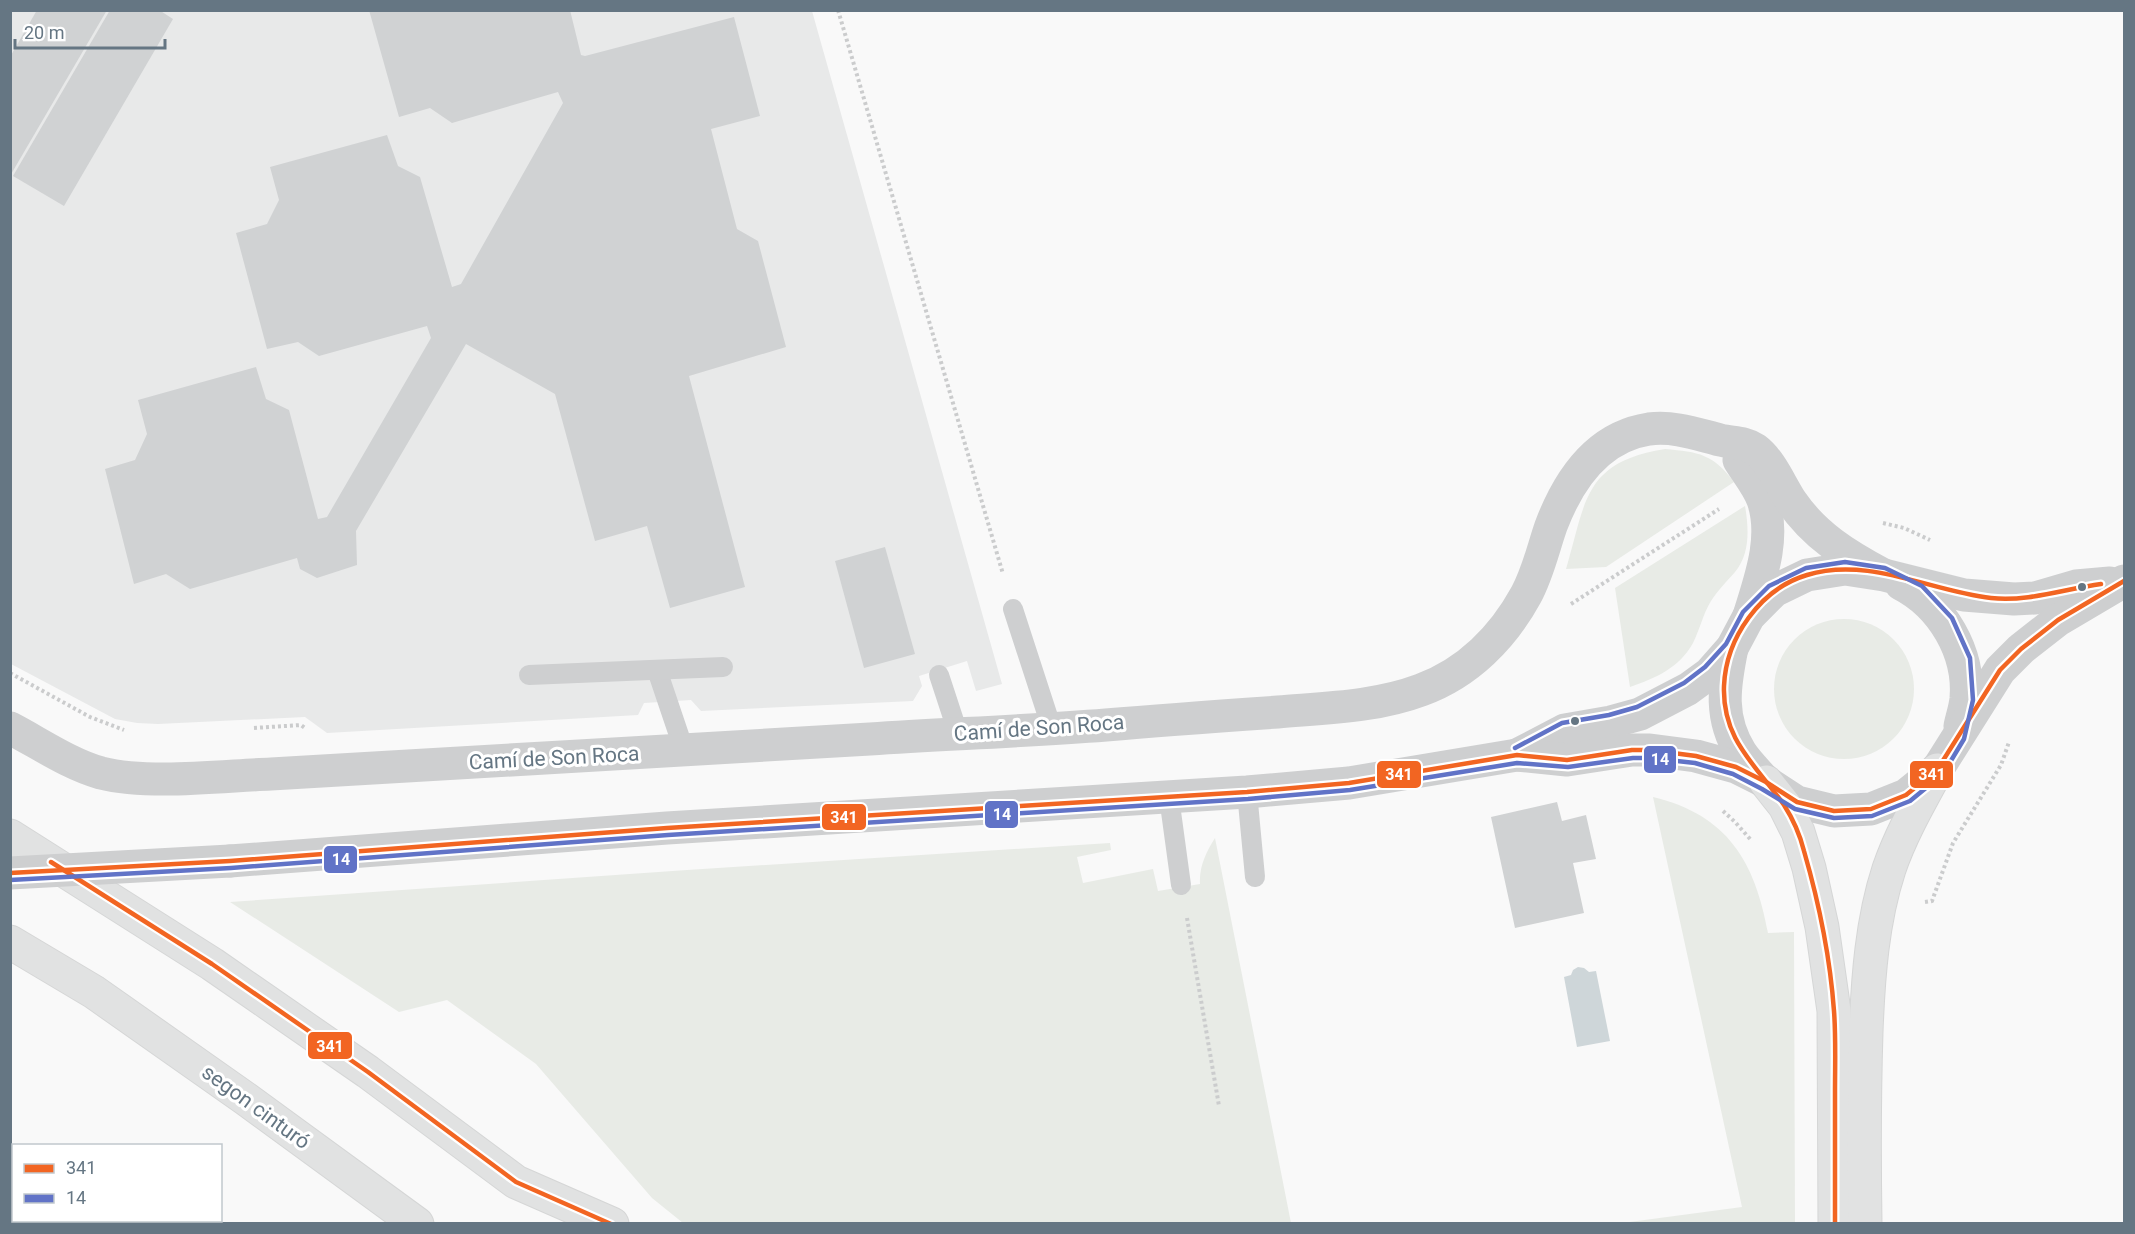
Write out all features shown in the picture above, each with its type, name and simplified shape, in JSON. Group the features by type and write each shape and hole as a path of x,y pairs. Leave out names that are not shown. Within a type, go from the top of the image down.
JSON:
{"highway":[{"path":"1865,1224 1868,984 1876,931 1889,871 1904,830 1937,770"},
{"path":"1766,782 1785,806 1798,832 1809,868 1822,927 1834,1011 1835,1224"},
{"path":"10,836 212,964 368,1072 569,1224"},
{"path":"10,942 94,993"},
{"path":"10,966 94,993"},
{"name":"segon cinturó","path":"94,993 417,1224"},
{"path":"516,1182 612,1224"}],"street":[{"name":"Camí de Son Roca","path":"10,728 60,755 100,772 121,776 162,778 271,774 1052,729 1347,706 1404,696 1439,683 1480,655 1504,630 1527,593 1551,527 1567,489 1576,476 1601,450 1614,441 1633,433 1653,429 1686,430 1718,440 1747,445 1757,450 1775,473 1793,503 1819,533 1851,558 1884,575"},
{"path":"1517,756 1565,730 1640,714 1668,701 1710,672 1732,648 1749,616 1762,577 1768,519 1763,499 1756,485 1738,459 1718,440"},
{"path":"1749,616 1774,591 1807,575 1845,569 1884,575 1964,595 2014,599 2035,598 2076,586 2123,582"},
{"path":"1884,575 1919,593 1946,622 1963,659 1966,698 1957,736"},
{"path":"10,873 230,861 667,828 1247,792 1349,783 1517,756 1567,760 1632,750 1668,751 1736,767 1766,782 1797,802 1834,812 1872,809 1906,795 1937,770 2000,670 2021,649 2058,620 2123,582"},
{"path":"1732,648 1724,685 1726,720 1741,753 1766,782"}],"lane":[{"path":"1013,609 1052,729"},
{"path":"529,675 723,667"},
{"path":"657,670 684,750"},
{"path":"939,675 958,733"},
{"path":"1247,792 1255,877"},
{"path":"1169,797 1181,885"}],"path":[{"path":"838,10 1013,609"},
{"path":"1181,885 1219,1106"}],"shaded area":[{"path":"10,11 812,11 1002,684 976,691 967,661 919,676 922,686 913,701 701,711 691,700 644,703 638,715 327,733 305,717 158,724 115,719 11,664"},
{"path":"1665,449 1687,451 1704,456 1719,465 1734,482 1606,567 1566,569 1584,505 1592,489 1603,475 1618,464 1638,455"},
{"path":"1745,506 1748,532 1746,549 1740,565 1711,601 1693,643 1674,666 1649,680 1630,687 1615,588"},
{"path":"1844,619 1871,624 1894,639 1909,662 1914,689 1909,716 1894,739 1871,754 1844,759 1817,754 1794,739 1779,716 1774,689 1779,662 1794,639 1817,624"},
{"path":"1653,797 1679,805 1701,816 1719,829 1734,845 1746,864 1755,884 1768,933 1794,932 1795,1223 1622,1223 1742,1207"},
{"path":"1215,838 1291,1223 683,1223 652,1198 536,1064 447,1000 399,1012 230,902 1110,843 1111,850 1077,857 1083,883 1153,869 1158,891 1200,884 1204,860"},
{"path":"1578,967 1589,972 1596,971 1610,1041 1577,1047 1564,977 1571,975"}],"building":[{"path":"37,10 107,10 10,176 10,57"},
{"path":"110,10 159,10 173,19 64,206 13,176"},
{"path":"369,10 570,10 581,55 585,56 734,17 760,116 711,129 737,229 758,241 786,347 689,376 745,587 670,608 647,526 595,541 555,394 466,344 356,531 357,565 317,578 300,569 297,558 190,589 166,574 134,584 105,469 135,460 147,434 138,400 256,367 266,399 289,410 318,519 327,517 431,338 427,326 319,356 298,342 267,349 236,233 267,224 279,200 270,167 387,135 398,166 420,177 452,287 461,284 563,103 558,92 452,123 430,108 399,117"},
{"path":"885,547 915,654 864,668 835,561"},
{"path":"1557,802 1562,821 1586,815 1596,859 1573,863 1584,913 1515,928 1491,817"}],"transit line":[{"name":"14","path":"10,880 231,868 668,835 1248,799 1350,790 1517,763 1568,767 1633,758 1695,763 1733,774 1795,809 1834,818 1872,816 1910,801 1943,774 1964,739 1973,700 1970,658 1952,618 1922,586 1885,568 1845,562 1806,568 1769,586 1743,612 1726,644 1705,667 1684,683 1637,707 1609,715 1562,723 1515,748"},
{"name":"341","path":"1835,1224 1835,1021 1823,930 1796,827 1784,805 1743,751 1729,722 1724,686 1731,650 1749,618 1774,592 1807,575 1830,570 1876,572 1968,594 2005,599 2032,597 2101,584"},
{"name":"341","path":"10,873 230,861 667,828 1247,792 1349,783 1517,755 1567,760 1632,750 1696,756 1736,767 1766,782 1797,802 1834,811 1871,809 1906,795 1937,770 2000,670 2021,649 2058,620 2124,581"},
{"name":"341","path":"51,862 212,964 368,1072 516,1182 611,1224"}]}
